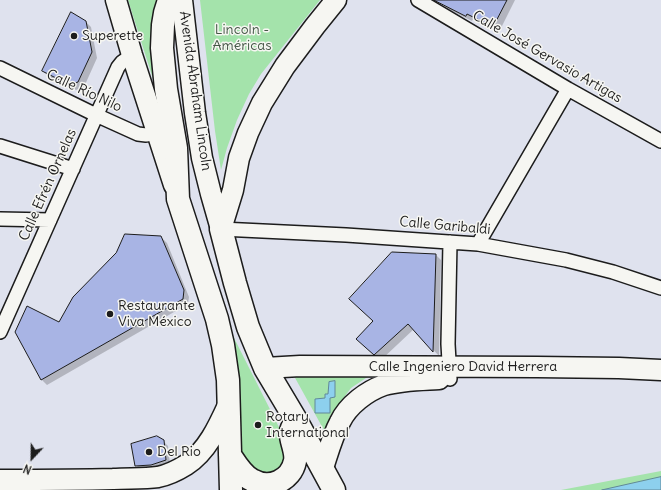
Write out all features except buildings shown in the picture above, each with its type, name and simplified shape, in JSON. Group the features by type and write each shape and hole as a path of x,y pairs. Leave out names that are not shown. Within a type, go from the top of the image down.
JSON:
{"highway":[{"path":"169,0 163,25 162,48 166,89 176,148 178,199 217,319 223,345 228,380 231,490"},
{"path":"221,229 234,283 248,327 264,368 296,420 334,490"},
{"path":"217,319 226,318 234,320 248,327"},
{"path":"284,480 291,471 295,461 291,432 296,420"},
{"path":"230,455 241,471 251,480 260,483 275,483 323,468"}],"main road":[{"path":"116,0 178,199"},
{"name":"Avenida Abraham Lincoln","path":"182,0 195,113 202,158 221,229"},
{"path":"221,229 233,190 239,158 248,133 262,103 285,66 336,0"},
{"name":"Calle Ingeniero David Herrera","path":"264,368 300,366 416,373 619,368 661,370"},
{"name":"Calle Ingeniero David Herrera","path":"449,372 661,382"},
{"name":"Calle Ingeniero David Herrera","path":"323,468 340,421 349,408 358,400 384,386 416,373"},
{"path":"0,480 85,480 159,477 173,472 198,456 219,426 229,404"}],"street":[{"name":"Calle José Gervasio Artigas","path":"418,0 568,89 661,141"},
{"name":"Calle Efrén Ornelas","path":"1,327 118,67 132,55"},
{"name":"Calle Río Nilo","path":"0,68 138,134 146,136 157,133"},
{"path":"478,244 568,89"},
{"path":"0,146 72,168"},
{"path":"0,219 50,220"},
{"name":"Calle Garibaldi","path":"221,229 346,235 478,244 566,260 613,272 661,288"},
{"path":"449,372 448,344 450,242"}],"green space":[{"path":"128,0 156,0 153,20 155,78 153,79"},
{"name":"Lincoln - Américas","path":"200,0 320,0 261,74 249,94 237,120 221,170 215,131"},
{"path":"229,328 290,449 285,470 259,477 240,455"},
{"path":"294,376 369,376 351,388 330,416 325,432"},
{"path":"661,471 661,490 561,490"}],"water":[{"path":"335,381 335,397 330,398 330,413 315,413 315,399 325,398 325,394 328,394 329,382"},
{"path":"661,477 661,490 602,490"}],"place":[{"name":"Superette","path":"74,36"},
{"name":"Restaurante Viva México","path":"110,314"},
{"name":"Rotary International","path":"258,425"},
{"name":"Del Rio","path":"149,452"}]}
